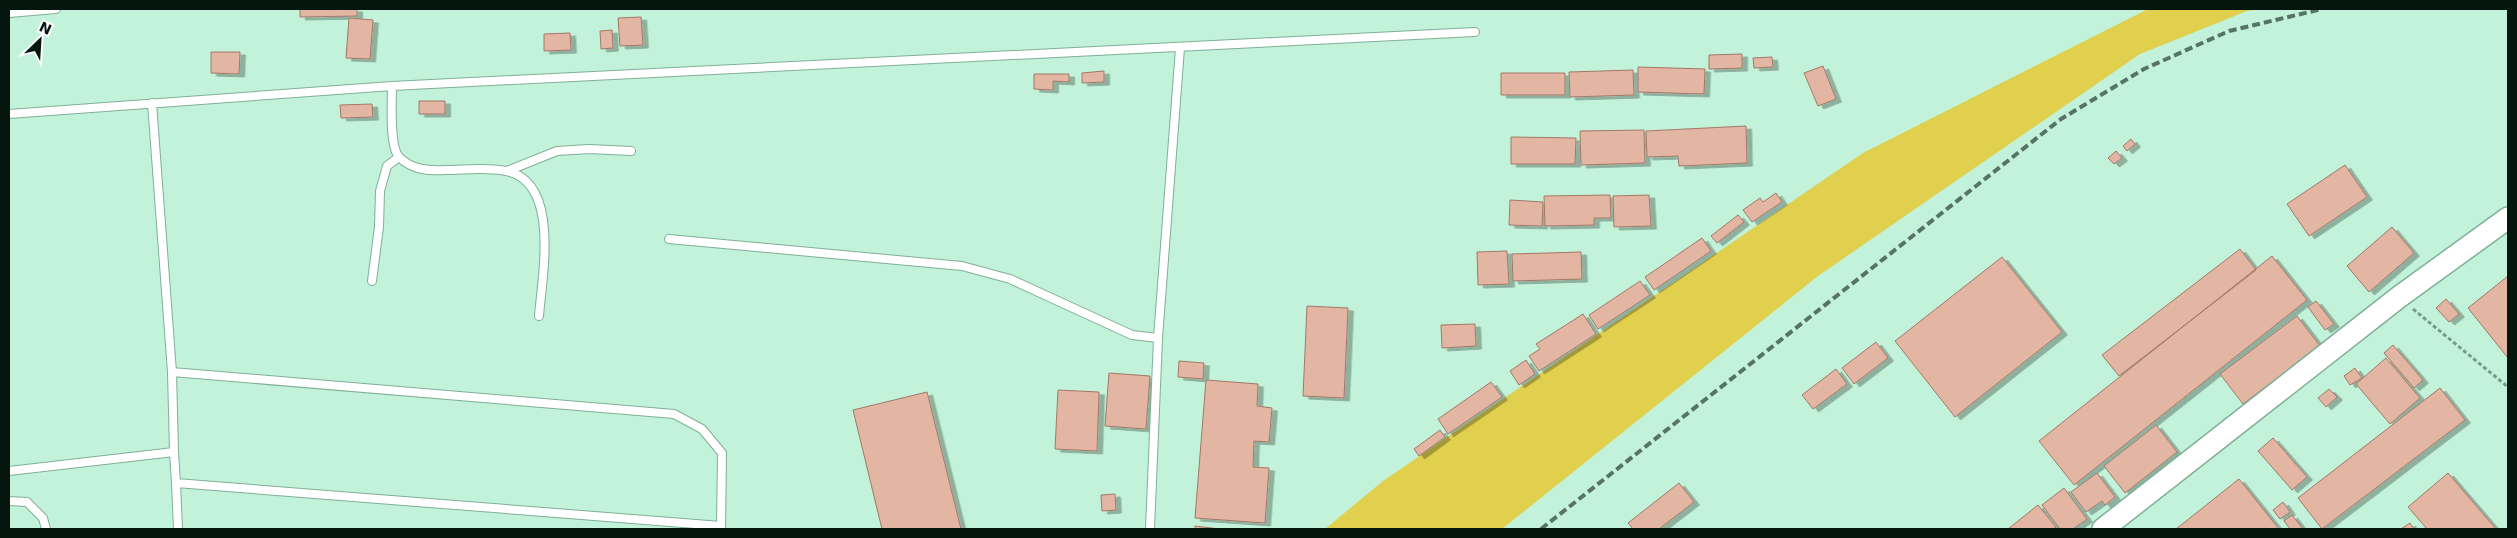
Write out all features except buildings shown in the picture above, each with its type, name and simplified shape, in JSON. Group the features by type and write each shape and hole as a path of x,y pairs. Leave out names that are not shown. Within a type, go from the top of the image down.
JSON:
{"main road":[{"path":"2103,529 2399,297 2508,218"}],"lane":[{"path":"9,9 9,13 56,9"},
{"path":"9,114 392,86 1476,32"},
{"path":"1150,529 1158,338 1180,48"},
{"path":"392,86 394,144 399,157 422,171 506,171 557,151 589,149 631,151"},
{"path":"152,103 172,372 178,529"},
{"path":"372,282 379,227 380,191 388,166 399,157"},
{"path":"506,171 529,182 541,205 544,245 539,316"},
{"path":"669,240 962,266 1010,279 1132,335 1158,338"},
{"path":"172,372 674,414 702,429 722,453 721,527 176,484"},
{"path":"9,471 174,452"},
{"path":"9,501 27,502 43,518 46,529"}],"path":[{"path":"2399,297 2508,387"}],"shaded area":[{"path":"2148,9 2263,9 2247,11 2140,54 1818,276 1502,529 1325,529 1383,481 1863,153"}],"railway":[{"path":"1541,529 2061,119 2144,69 2229,31 2322,9"}]}
